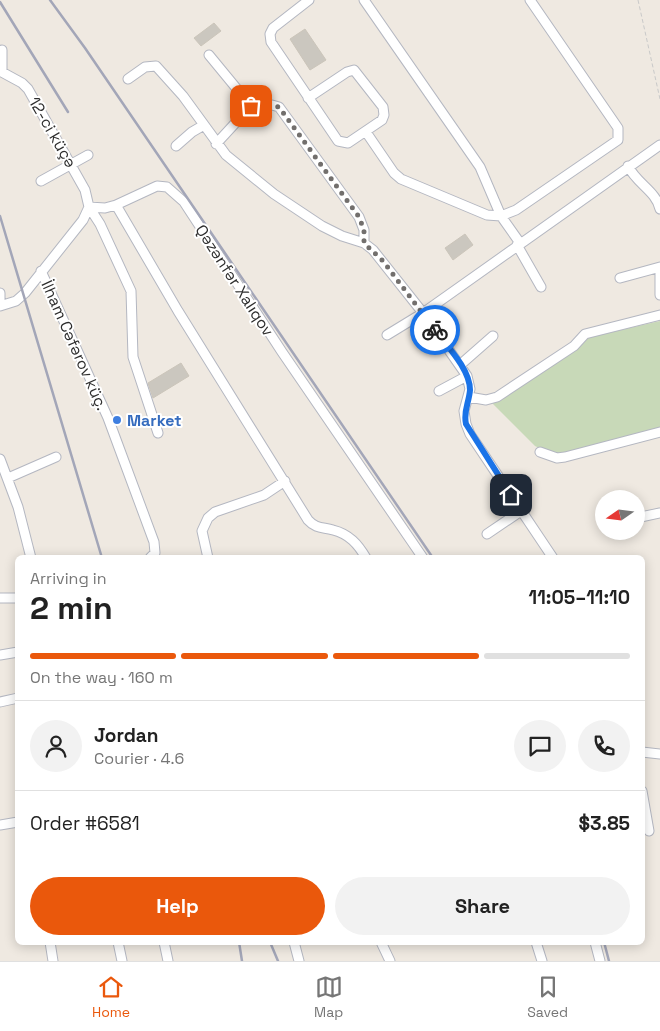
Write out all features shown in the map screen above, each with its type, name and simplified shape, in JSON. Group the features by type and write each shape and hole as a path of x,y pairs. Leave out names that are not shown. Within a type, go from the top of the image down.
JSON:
{"street":[{"path":"308,98 347,72 354,70 383,107 384,115 382,120 348,143 338,142 308,98 271,42 270,34 273,28 309,0"},
{"path":"364,0 480,167 501,216 541,286"},
{"path":"366,132 394,173 401,179 487,215 501,216 516,210 618,140 620,135 618,128 530,0"},
{"path":"1,71 2,50"},
{"path":"210,55 251,106"},
{"path":"128,79 146,68 156,66 183,96 226,156 315,222 342,236 364,243 378,255 460,365 470,389 464,411 468,429 552,555"},
{"name":"12-ci küçə","path":"1,71 28,89 85,190 88,206 100,224 131,292 133,357 158,432"},
{"path":"216,144 251,106 272,105 279,107 359,217 364,230 364,243"},
{"path":"176,146 192,132 204,126"},
{"path":"387,336 423,313 660,145"},
{"path":"40,181 88,155"},
{"path":"628,166 640,184 654,194 660,209"},
{"name":"Qəzənfər Xalıqov","path":"88,206 105,208 116,205 157,186 167,187 184,202 282,352 421,555"},
{"path":"116,205 178,311 308,520 314,527 333,530 348,536 358,544 364,555"},
{"path":"0,293 0,306 16,301 82,220 88,206"},
{"path":"620,278 660,267 660,295"},
{"name":"İlham Cəfərov küç.","path":"41,271 108,418 154,542 154,555"},
{"path":"469,397 486,400 497,397 574,346 585,334 660,314"},
{"path":"460,365 493,336"},
{"path":"439,391 466,376"},
{"path":"540,452 557,458 565,457 660,432"},
{"path":"8,478 56,457"},
{"path":"0,459 8,478 30,555"},
{"path":"207,555 202,531 208,518 216,512 264,495 285,481"},
{"path":"487,534 521,511"},
{"path":"645,516 660,513"},
{"path":"0,598 15,598"},
{"path":"0,655 15,652"},
{"path":"0,702 15,699"},
{"path":"645,752 660,754"},
{"path":"645,808 649,831"},
{"path":"0,825 15,822"},
{"path":"50,945 53,961"},
{"path":"119,945 122,961"},
{"path":"165,945 168,961"},
{"path":"295,945 299,961"},
{"path":"382,945 390,961"},
{"path":"537,945 542,961"},
{"path":"596,945 600,961"}],"path":[{"path":"638,0 660,99"}],"green space":[{"path":"660,321 660,430 554,455 535,446 492,403 586,338"}],"building":[{"path":"214,23 221,31 201,46 194,38"},
{"path":"305,29 326,60 310,70 290,39"},
{"path":"465,234 473,245 453,260 445,248"},
{"path":"181,363 189,376 153,398 148,383"}],"railway":[{"path":"50,0 85,48 431,555"},
{"path":"0,2 68,112"},
{"path":"0,216 101,555"},
{"path":"239,945 242,961"},
{"path":"271,945 278,961"},
{"path":"605,945 609,961"}],"way so far":[{"path":"251,106 272,105 279,107 359,217 364,230 364,243 383,261 435,330"}],"place":[{"name":"Market","path":"117,420"}],"route":[{"path":"435,330 460,365 469,383 469,397 464,411 470,434 511,495"}]}
